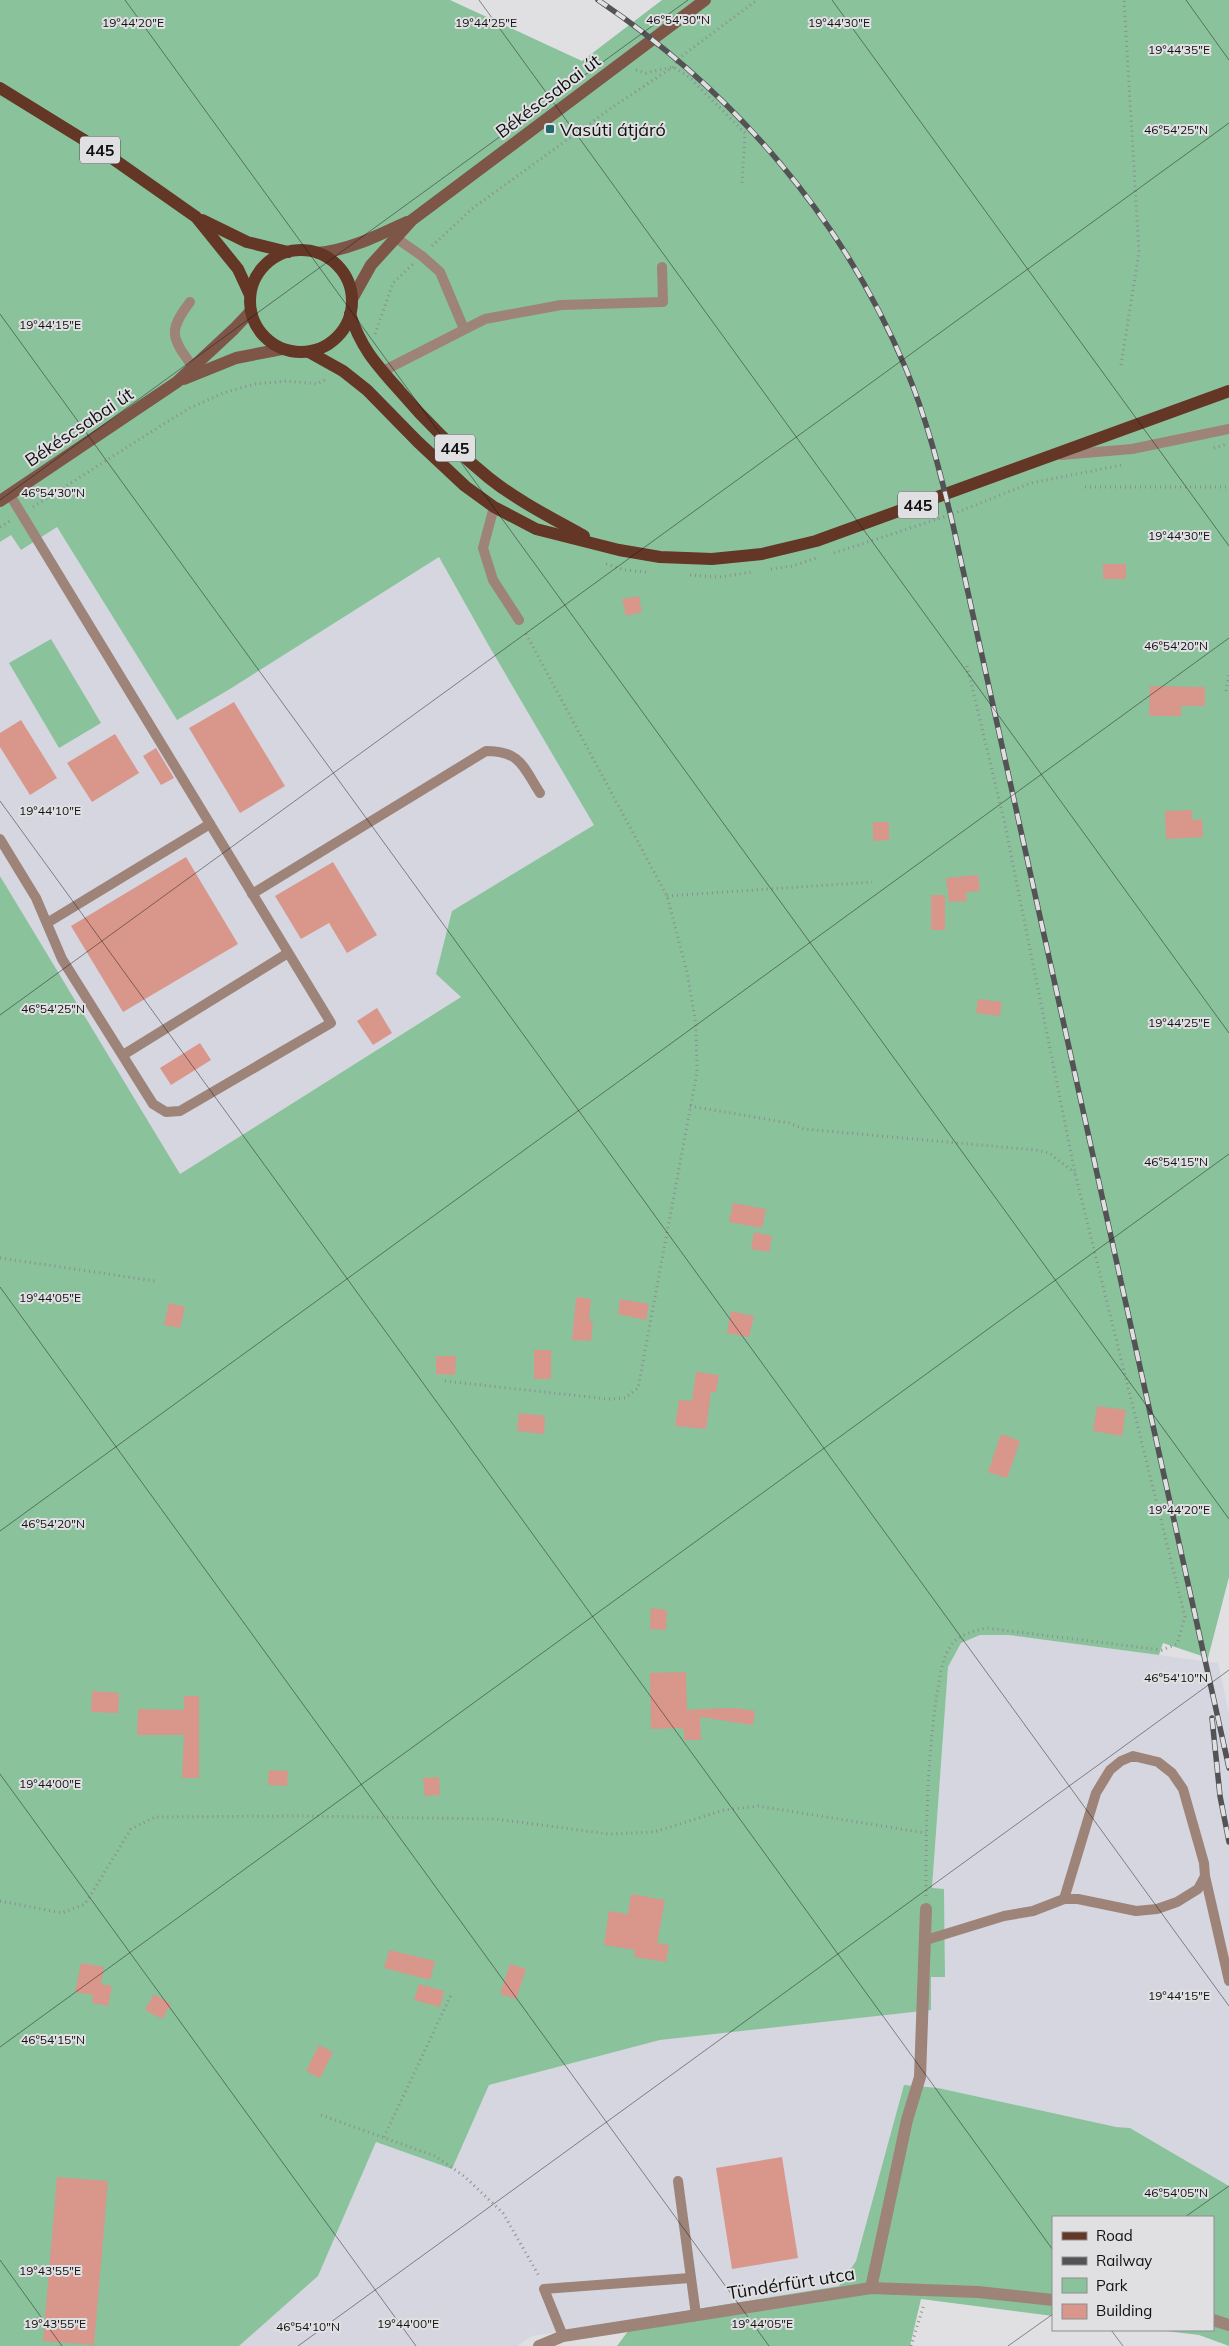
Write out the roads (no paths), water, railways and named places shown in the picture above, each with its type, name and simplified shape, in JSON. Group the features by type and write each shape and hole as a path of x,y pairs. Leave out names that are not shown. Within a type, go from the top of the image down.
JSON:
{"main road":[{"name":"445","path":"0,88 102,151 196,217 247,242 288,252"},
{"name":"445","path":"196,217 238,269 250,295"},
{"name":"445","path":"303,250 318,253 332,261 342,272 349,285 352,299 350,314 344,328 335,339 322,348 309,352 295,352 282,349 270,342 260,332 251,311 250,295 254,281 262,268 274,258 288,252 303,250"},
{"name":"445","path":"350,314 357,336 383,372 418,412 490,479 597,543"},
{"name":"445","path":"309,352 342,371 367,390 465,486 494,508 536,529 619,550 660,557 712,559 762,554 816,541 1229,391"}],"street":[{"name":"Békéscsabai út","path":"352,299 371,265 412,220 705,0"},
{"name":"Békéscsabai út","path":"318,253 335,251 360,243 412,220"},
{"name":"Békéscsabai út","path":"5,498 178,382 251,311"},
{"name":"Békéscsabai út","path":"178,382 236,358 282,349"},
{"path":"871,2288 907,2120 920,2077 926,1909"},
{"name":"Tündérfürt utca","path":"539,2346 563,2336 871,2288 928,2290 1052,2300"},
{"path":"1214,2320 1229,2325"}],"lane":[{"path":"396,238 422,256 440,272 464,329"},
{"path":"383,372 485,319 561,305 663,302 662,267"},
{"path":"190,302 178,317 174,329 178,346 193,367"},
{"path":"1050,456 1132,449 1229,429"},
{"path":"0,838 36,898 62,959 153,1104 166,1112 180,1111 331,1023 22,514 5,498"},
{"path":"494,508 483,548 492,580 519,620"},
{"path":"252,894 486,750 502,751 518,759 540,793"},
{"path":"47,923 210,824"},
{"path":"123,1055 288,953"},
{"path":"1064,1899 1096,1793 1110,1770 1121,1761 1133,1756 1158,1762 1172,1773 1184,1789 1204,1863 1205,1876 1229,1981"},
{"path":"926,1940 1004,1916 1032,1911 1064,1899 1078,1899 1136,1911 1157,1909 1177,1902 1198,1889 1205,1876"},
{"path":"678,2182 696,2316"},
{"path":"563,2336 544,2289 690,2278"}],"railway":[{"path":"598,0 648,36 694,75 738,117 779,162 816,210 850,260 880,313 906,369 927,426 953,525 1229,1768"},
{"path":"1212,1718 1220,1796 1229,1842"}],"place":[{"name":"Vasúti átjáró","path":"550,129"}]}
